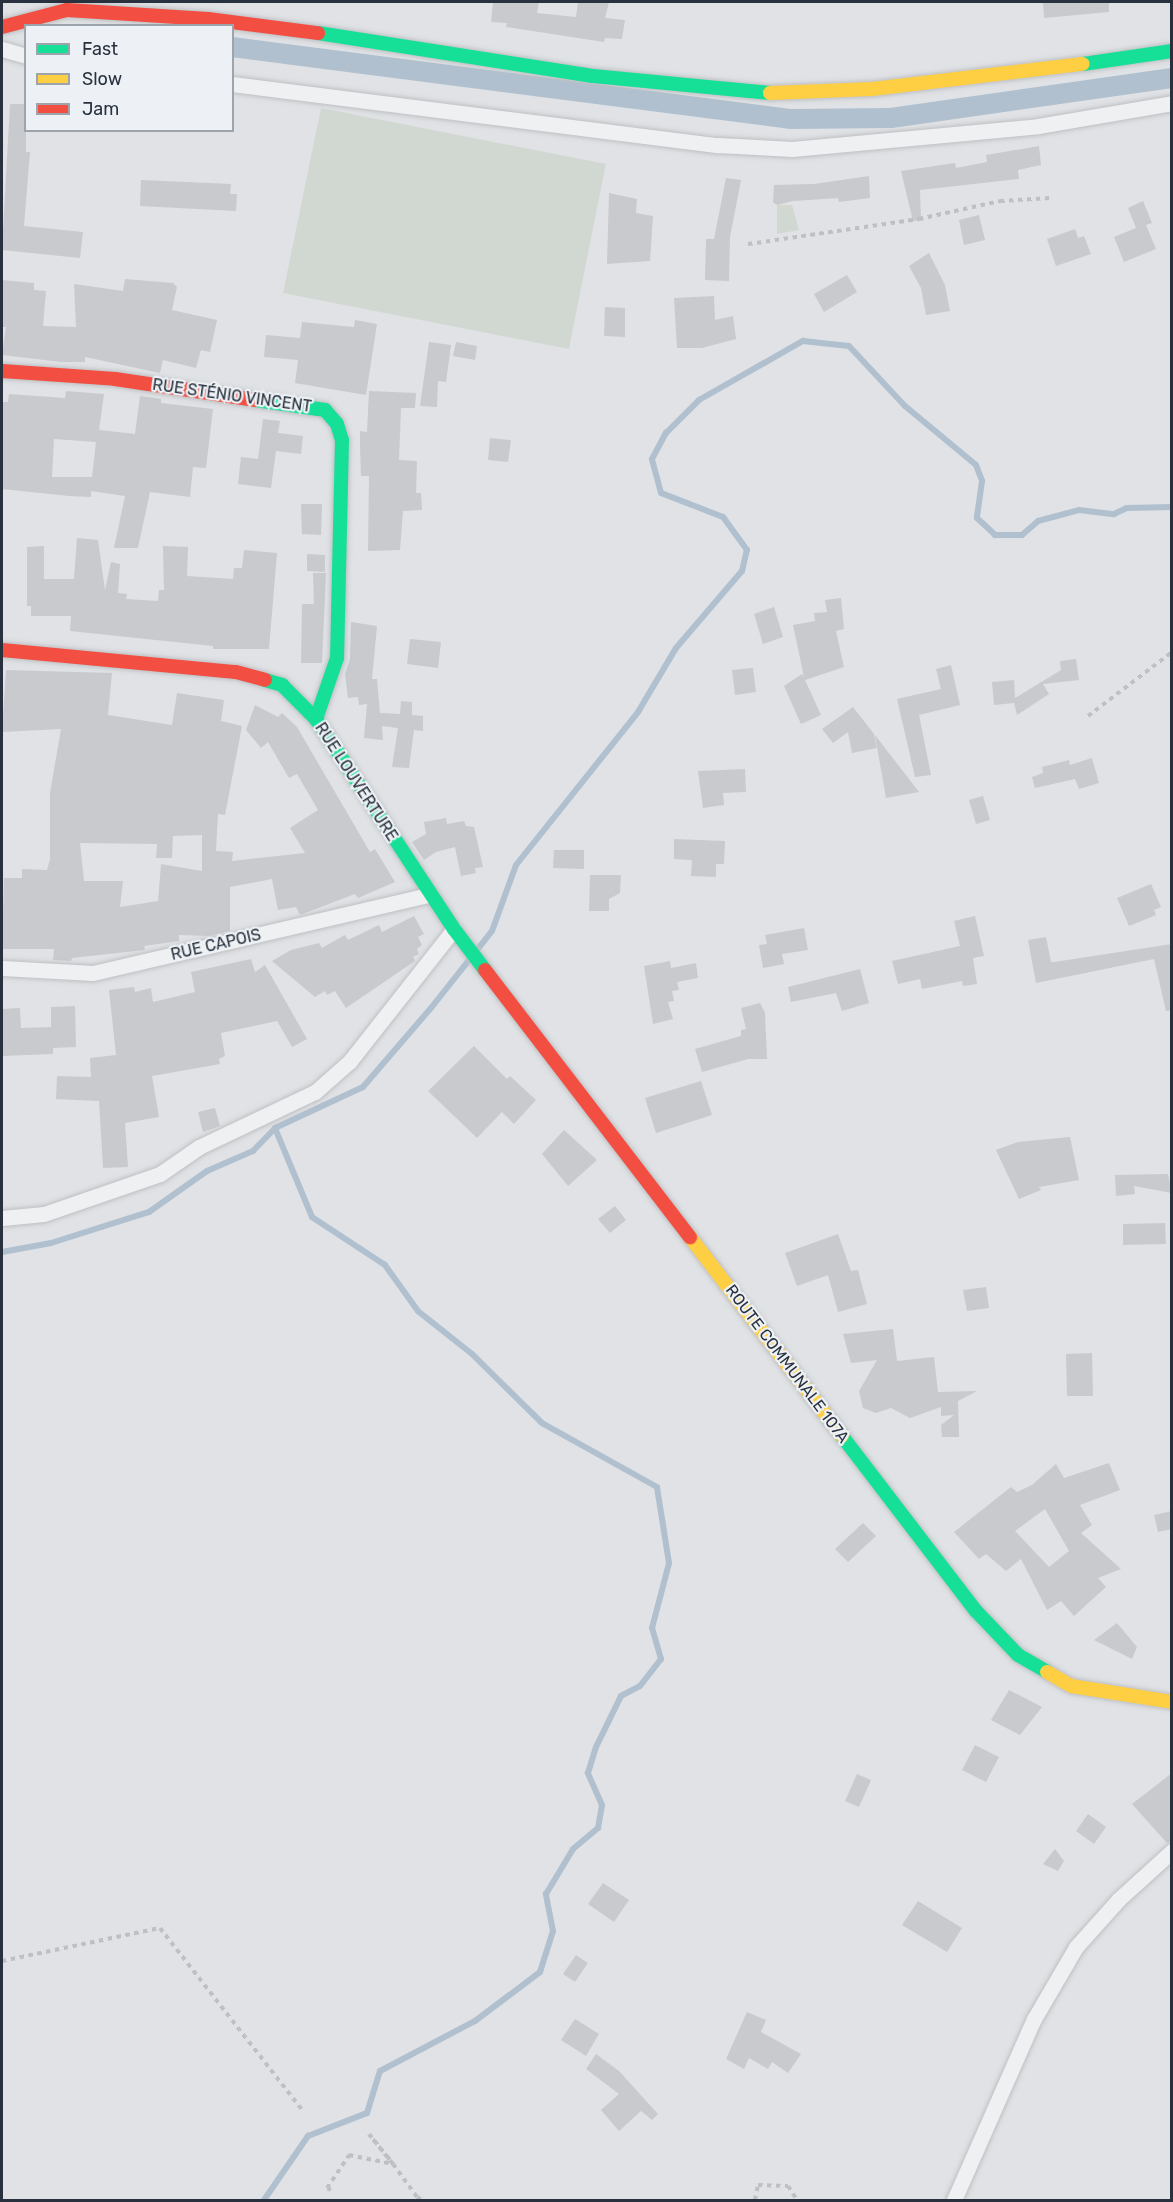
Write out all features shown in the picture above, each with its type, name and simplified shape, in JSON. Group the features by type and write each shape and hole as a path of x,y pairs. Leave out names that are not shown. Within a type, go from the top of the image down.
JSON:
{"street":[{"path":"2,27 67,10 208,19 392,42 593,76 777,94 872,89 1016,74 1172,51"},
{"path":"2,49 24,55"},
{"path":"234,84 718,145 792,149 1038,126 1172,103"},
{"name":"RUE STÉNIO VINCENT","path":"2,371 115,380 325,410 337,424 342,440 337,658 316,719"},
{"name":"RUE LOUVERTURE","path":"2,650 236,672 282,685 316,719 428,895 458,934"},
{"name":"RUE CAPOIS","path":"2,969 93,973 428,895"},
{"path":"2,1218 44,1214 160,1174 199,1147 315,1092 350,1061 458,934"},
{"name":"ROUTE COMMUNALE 107A","path":"458,934 976,1611 1018,1655 1071,1686 1172,1702"},
{"path":"954,2200 1034,2019 1076,1947 1119,1899 1172,1851"}],"path":[{"path":"748,244 919,219 1000,201 1050,198"},
{"path":"1088,716 1172,652"},
{"path":"2,1961 160,1928 302,2110"},
{"path":"393,2164 369,2134 422,2200"},
{"path":"331,2190 327,2188 349,2155 393,2164"},
{"path":"755,2200 758,2185 788,2186 797,2200"}],"shaded area":[{"path":"321,108 606,164 569,349 283,293"},
{"path":"777,205 792,205 799,230 777,234"}],"building":[{"path":"493,2 539,2 537,13 576,17 578,2 609,2 605,18 625,20 622,39 605,38 604,42 506,27 507,23 491,22"},
{"path":"1043,2 1109,2 1109,12 1044,18"},
{"path":"10,104 24,104 26,152 30,152 24,226 83,232 80,258 2,250"},
{"path":"1039,146 1041,165 1018,170 1019,179 920,190 921,220 913,221 901,171 955,163 956,168 987,162 986,155"},
{"path":"869,176 870,198 839,202 838,198 793,201 777,205 773,202 774,185 814,184"},
{"path":"726,178 741,180 730,237 729,281 705,280 706,239 714,239"},
{"path":"141,180 231,184 230,194 237,194 236,211 140,206"},
{"path":"609,193 637,199 636,213 653,216 650,261 607,264"},
{"path":"1143,201 1152,223 1146,225 1156,249 1124,262 1114,237 1136,228 1128,208"},
{"path":"979,215 985,240 964,245 959,220"},
{"path":"1075,229 1078,238 1084,236 1091,254 1056,266 1047,239"},
{"path":"929,253 945,285 950,311 926,315 921,288 909,266"},
{"path":"847,275 857,292 824,312 814,294"},
{"path":"125,279 173,283 177,287 172,310 217,320 210,352 201,350 196,368 163,360 160,373 85,357 85,362 61,362 2,355 6,327 2,327 2,280 34,283 34,290 46,291 43,326 76,327 74,284 123,291"},
{"path":"714,296 715,320 733,316 736,339 702,348 677,348 674,298"},
{"path":"605,307 625,308 625,337 604,336"},
{"path":"355,320 377,324 366,395 295,383 298,360 264,357 266,335 300,338 302,322 354,327"},
{"path":"429,342 451,345 446,382 438,381 437,407 420,406"},
{"path":"456,342 477,346 475,360 453,356"},
{"path":"66,391 104,394 99,430 135,434 140,396 161,399 161,403 213,409 206,468 193,467 190,497 150,492 138,548 114,548 125,496 91,491 91,497 69,496 2,489 2,402 8,402 9,394 65,398","holes":["54,439 96,442 92,477 52,477"]},
{"path":"369,391 416,393 415,408 401,408 399,460 417,461 416,493 421,493 422,510 403,511 400,550 368,551 369,476 361,476 360,431 367,432"},
{"path":"263,419 280,421 278,433 303,436 301,454 276,451 271,488 238,484 241,457 258,459"},
{"path":"490,438 511,440 508,462 488,460"},
{"path":"301,504 322,504 321,535 302,534"},
{"path":"77,538 98,540 105,590 111,562 120,564 118,593 127,594 126,599 158,601 159,590 164,590 163,546 188,547 187,576 233,579 234,568 242,568 244,550 277,553 269,649 213,649 213,646 70,631 71,616 31,616 31,606 27,606 27,547 44,546 44,579 74,579"},
{"path":"307,554 325,555 325,572 307,571"},
{"path":"313,573 326,573 322,663 301,663 302,604 314,604"},
{"path":"841,598 844,629 836,631 844,667 805,680 821,715 801,724 784,686 802,674 804,677 793,625 815,621 814,613 827,612 825,600"},
{"path":"774,607 783,637 763,644 754,614"},
{"path":"351,622 377,626 372,679 377,679 380,713 400,714 401,701 412,702 412,715 423,716 423,731 414,730 409,768 392,767 398,728 382,726 383,740 364,738 367,704 359,705 358,697 348,698 345,674 350,659"},
{"path":"410,639 441,642 438,668 407,664"},
{"path":"1076,659 1079,680 1043,684 1049,694 1017,715 1014,703 994,705 992,682 1014,680 1015,698 1061,670 1060,661"},
{"path":"951,665 960,705 919,715 931,775 915,777 897,699 941,689 936,669"},
{"path":"753,668 756,692 735,695 732,670"},
{"path":"6,670 112,673 108,715 172,725 177,693 224,700 221,721 242,726 225,815 218,814 216,851 233,852 232,861 305,853 290,828 318,810 297,774 289,778 268,742 261,748 246,730 255,705 278,717 282,713 297,727 370,852 375,849 395,882 358,898 355,894 300,915 296,907 278,910 272,879 230,887 230,931 209,936 179,935 179,941 144,946 145,950 72,958 71,961 53,960 54,949 2,949 4,878 22,878 22,869 47,870 50,859 50,793 61,729 2,732","holes":["202,835 202,871 161,864 158,901 120,907 123,881 84,881 80,843 157,844 156,858 172,858 173,836"]},
{"path":"853,707 874,734 877,748 852,753 848,732 833,743 822,729"},
{"path":"875,735 919,792 886,798"},
{"path":"1092,758 1099,783 1079,789 1075,779 1035,788 1032,777 1043,773 1042,767 1069,760 1070,765"},
{"path":"745,769 746,792 723,793 724,805 703,808 698,771"},
{"path":"983,796 990,820 976,824 969,800"},
{"path":"446,818 447,824 464,821 466,826 474,827 483,867 475,868 476,873 461,876 455,847 436,852 424,860 412,842 426,834 424,822"},
{"path":"674,839 725,841 724,864 716,864 716,877 691,876 692,860 674,859"},
{"path":"554,850 584,850 584,869 553,868"},
{"path":"590,875 621,875 620,893 609,899 609,911 589,911"},
{"path":"1151,884 1161,907 1154,910 1156,915 1129,926 1117,898"},
{"path":"414,916 424,934 418,937 422,945 417,949 419,954 413,957 415,961 346,1008 335,991 327,995 325,991 315,997 272,961 291,950 319,943 322,948 345,935 348,940 379,925 382,932"},
{"path":"975,916 984,956 973,958 977,984 963,986 962,981 922,989 920,979 898,984 892,961 960,946 954,921"},
{"path":"804,928 808,950 782,954 784,964 763,968 759,945 767,944 765,935"},
{"path":"1046,937 1051,962 1172,944 1172,1010 1166,1011 1154,959 1036,983 1028,940"},
{"path":"251,959 255,972 265,965 307,1039 292,1047 277,1021 221,1033 225,1056 219,1059 220,1064 152,1076 159,1117 125,1123 128,1167 103,1168 99,1101 56,1099 57,1076 91,1077 90,1058 116,1055 109,990 134,987 135,992 151,988 153,1002 195,992 191,972"},
{"path":"670,961 671,968 696,963 698,978 677,982 679,990 672,991 674,1001 668,1002 673,1019 653,1024 644,966"},
{"path":"860,969 869,1003 842,1011 836,993 791,1002 788,987"},
{"path":"760,1003 765,1013 767,1059 748,1059 702,1072 695,1049 741,1036 741,1030 746,1029 741,1008"},
{"path":"75,1006 76,1047 53,1048 53,1054 2,1056 2,1009 20,1008 21,1028 51,1027 51,1007"},
{"path":"474,1046 507,1079 510,1076 536,1100 514,1124 502,1112 477,1138 428,1091"},
{"path":"701,1081 712,1115 656,1133 645,1098"},
{"path":"215,1108 220,1126 203,1132 198,1112"},
{"path":"564,1130 597,1160 568,1186 542,1154"},
{"path":"1070,1137 1079,1180 1039,1187 1041,1190 1019,1199 996,1150 1018,1142"},
{"path":"1168,1174 1172,1193 1134,1186 1135,1194 1116,1196 1115,1175"},
{"path":"615,1206 626,1220 610,1233 598,1219"},
{"path":"1165,1223 1166,1244 1123,1245 1123,1224"},
{"path":"838,1234 851,1271 858,1270 867,1304 838,1312 828,1275 797,1286 785,1253"},
{"path":"986,1287 989,1308 967,1311 963,1290"},
{"path":"893,1329 897,1361 934,1357 938,1392 977,1391 958,1401 959,1437 942,1437 941,1425 954,1415 941,1416 941,1407 910,1418 891,1408 876,1413 863,1408 859,1391 877,1360 851,1363 843,1334"},
{"path":"1092,1353 1093,1396 1067,1396 1066,1354"},
{"path":"1109,1463 1120,1490 1080,1505 1092,1525 1081,1533 1121,1569 1098,1578 1106,1587 1074,1616 1061,1601 1047,1610 1021,1559 1006,1571 986,1554 979,1559 954,1532 1011,1487 1017,1492 1032,1485 1056,1464 1064,1478","holes":["1045,1509 1069,1551 1049,1567 1015,1531"]},
{"path":"1172,1511 1172,1529 1158,1532 1154,1515"},
{"path":"863,1523 876,1536 848,1562 835,1549"},
{"path":"1117,1623 1137,1647 1132,1659 1094,1640"},
{"path":"1009,1690 1042,1707 1020,1735 991,1720"},
{"path":"975,1745 999,1757 986,1782 962,1770"},
{"path":"1172,1773 1172,1841 1167,1843 1132,1804"},
{"path":"857,1774 871,1780 859,1807 845,1801"},
{"path":"1088,1814 1106,1827 1094,1844 1076,1831"},
{"path":"1055,1849 1064,1861 1058,1871 1043,1864"},
{"path":"603,1883 629,1900 614,1922 588,1904"},
{"path":"918,1901 962,1928 947,1952 902,1925"},
{"path":"576,1955 588,1963 575,1982 563,1974"},
{"path":"747,2012 766,2020 761,2032 801,2054 788,2073 772,2062 768,2069 749,2058 744,2069 726,2059"},
{"path":"575,2019 599,2034 586,2056 561,2040"},
{"path":"596,2054 619,2071 658,2114 652,2120 641,2111 619,2131 601,2110 619,2094 586,2069"}],"waterway":[{"path":"234,47 791,119 891,118 1172,78"},
{"path":"264,2200 308,2136 367,2113 380,2071 475,2021 540,1972 553,1931 546,1894 573,1849 598,1828 602,1805 588,1773 596,1747 621,1696 640,1686 661,1659 652,1628 669,1563 657,1487 542,1423 472,1354 418,1311 385,1265 312,1217 275,1128 363,1087 431,1008 492,931 516,865 638,712 676,648 742,571 747,550 723,517 661,493 652,459 666,433 699,400 803,341 849,346 905,406 976,465 982,481 977,518 995,535 1022,535 1038,521 1079,510 1114,514 1127,508 1172,507"},
{"path":"2,1252 51,1243 149,1212 207,1171 253,1151 275,1128"}],"traffic: fast":[{"path":"318,33 593,76 770,93"},
{"path":"1083,64 1172,51"},
{"path":"255,400 325,410 337,424 342,440 337,658 316,719"},
{"path":"265,680 282,685 316,719 454,929 485,970"},
{"path":"842,1436 976,1611 1018,1655 1047,1672"}],"traffic: slow":[{"path":"770,93 872,89 1083,64"},
{"path":"690,1237 842,1436"},
{"path":"1047,1672 1071,1686 1172,1702"}],"traffic: jam":[{"path":"2,27 67,10 208,19 318,33"},
{"path":"2,371 115,379 255,400"},
{"path":"2,650 236,672 265,680"},
{"path":"485,970 690,1237"}]}
